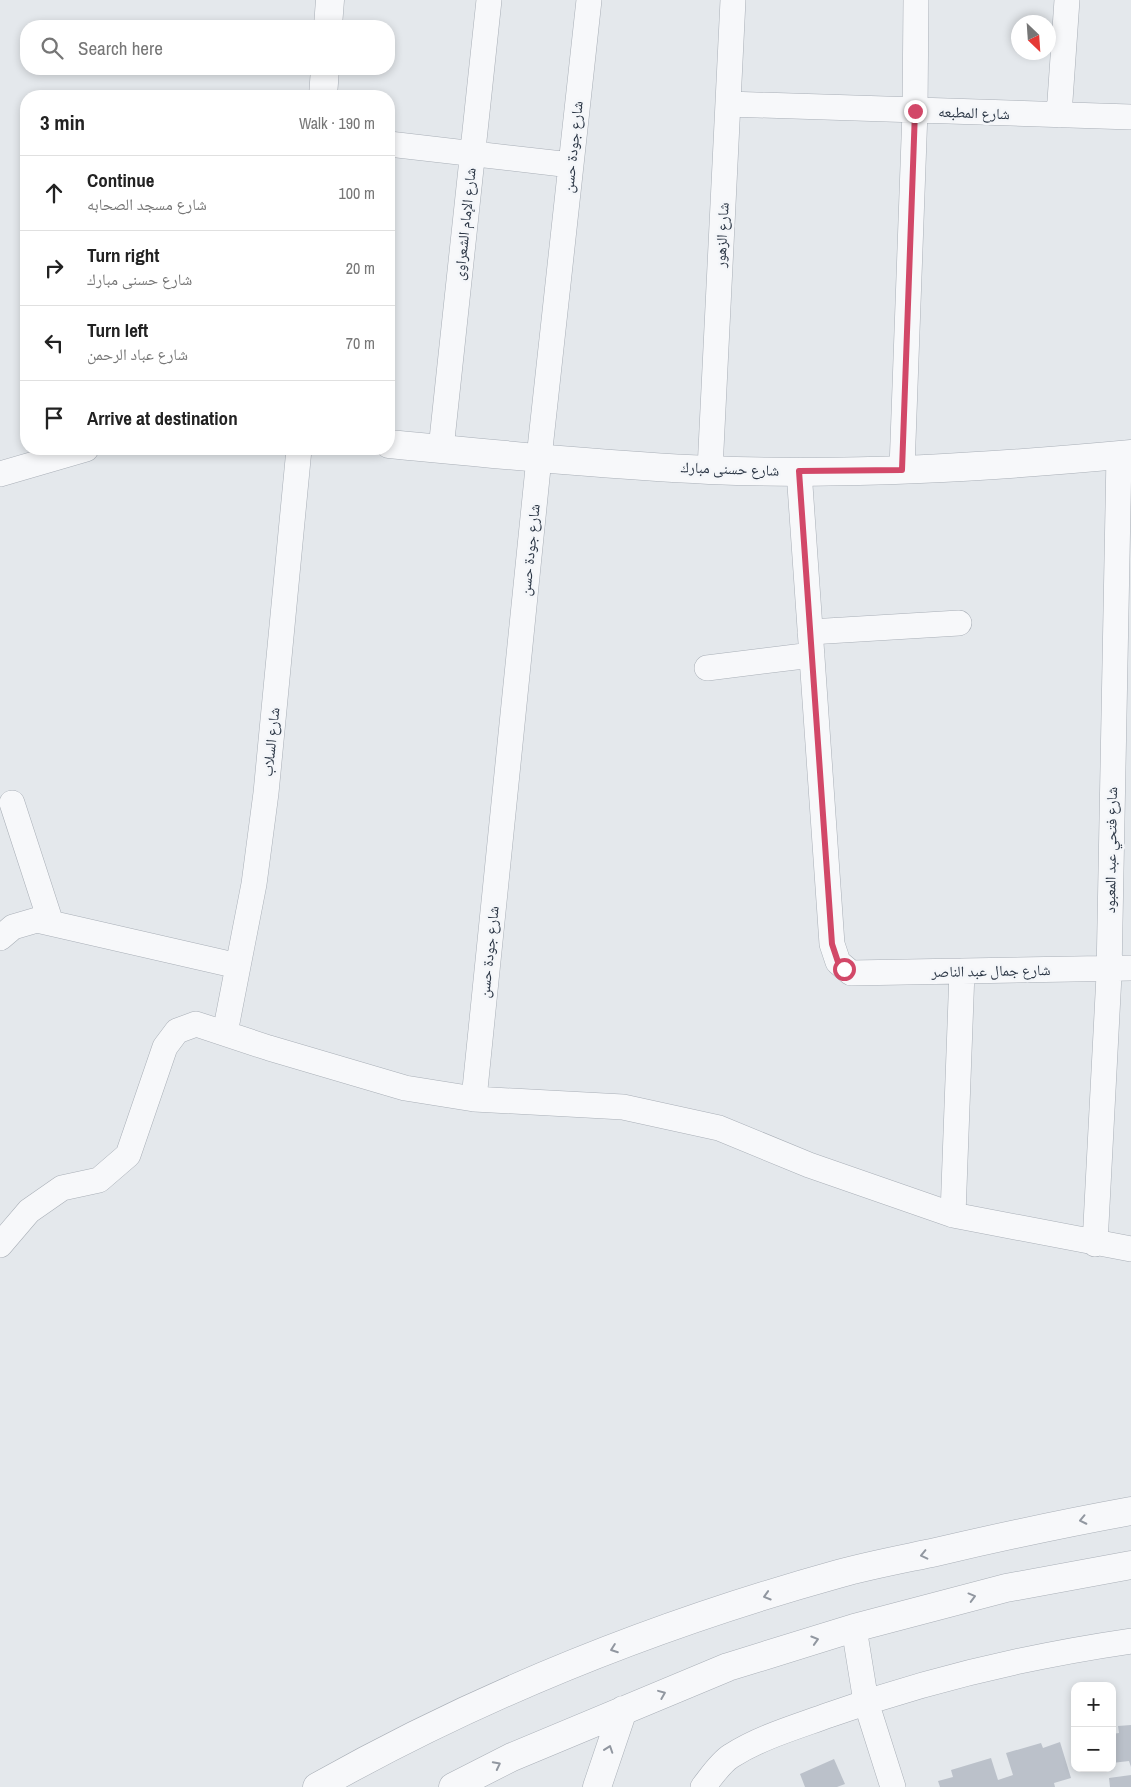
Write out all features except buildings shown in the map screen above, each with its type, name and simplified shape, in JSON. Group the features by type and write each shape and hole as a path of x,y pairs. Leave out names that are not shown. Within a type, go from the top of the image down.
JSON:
{"street":[{"path":"328,20 330,0"},
{"name":"شارع الإمام الشعراوى","path":"441,449 488,0"},
{"name":"شارع جودة حسن","path":"474,1100 539,458 589,0"},
{"name":"شارع الزهور","path":"710,470 733,0"},
{"path":"902,470 915,111 916,0"},
{"path":"1059,115 1067,0"},
{"path":"323,90 325,75"},
{"name":"شارع المطبعه","path":"728,104 1131,117"},
{"path":"395,145 571,166"},
{"name":"شارع حسنى مبارك","path":"395,445 539,458 710,470 902,470 1125,455"},
{"path":"3,467 58,455"},
{"name":"شارع السلاب","path":"225,1033 254,884 266,793 298,455"},
{"name":"شارع فتحي عبد المعبود","path":"1095,1244 1120,968 1125,455"},
{"path":"799,471 811,643"},
{"path":"707,668 811,643 959,623"},
{"name":"شارع جمال عبد الناصر","path":"811,643 832,944 838,962 852,973 1120,968"},
{"path":"12,803 51,923"},
{"path":"0,938 13,927 37,920 238,966"},
{"path":"953,1215 962,972"},
{"path":"0,1245 29,1211 62,1188 99,1180 128,1155 165,1047 177,1031 196,1024 405,1088 474,1100 623,1107 719,1128 809,1165 953,1215 1095,1244 1131,1248"},
{"path":"317,1787 349,1769 493,1698 608,1651 714,1612 839,1574 1131,1511"},
{"path":"453,1787 512,1757 728,1667 854,1628 1006,1588 1131,1565"},
{"path":"854,1628 866,1702 893,1787"},
{"path":"703,1787 729,1757 766,1737 866,1702 953,1676 1039,1656 1131,1641"},
{"path":"597,1787 623,1710"}],"route":[{"path":"844,969 834,954 832,944 799,471 902,470 915,111"}]}
